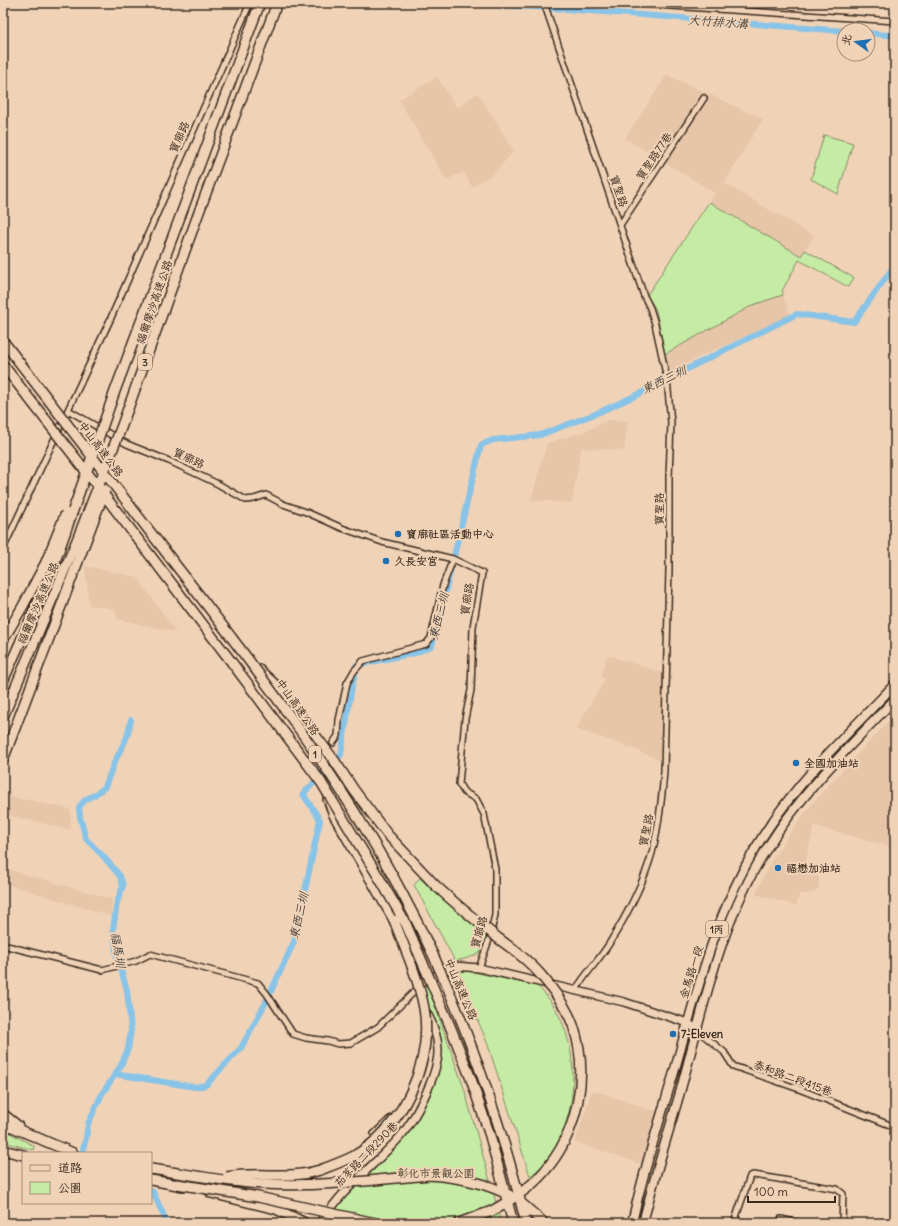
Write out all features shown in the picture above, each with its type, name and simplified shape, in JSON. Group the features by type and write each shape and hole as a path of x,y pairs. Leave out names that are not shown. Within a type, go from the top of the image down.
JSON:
{"highway":[{"name":"福爾摩沙高速公路","path":"3,681 51,573 115,391 260,3"},
{"name":"福爾摩沙高速公路","path":"3,717 77,540 121,428 189,239 277,3"},
{"name":"中山高速公路","path":"3,341 253,665 359,818 402,893 438,963 464,1025 496,1113 526,1223"},
{"name":"1","path":"3,365 227,656 321,782 381,881 406,924 471,1079 490,1136 513,1223"},
{"path":"3,640 46,562 115,391"},
{"path":"3,760 109,479 121,428"},
{"path":"253,665 281,690 387,834 402,851 455,905 514,950 540,973 563,1005 572,1025 580,1062 580,1081 577,1105 571,1126 562,1146 543,1173 518,1196 492,1211 458,1223"},
{"path":"218,1179 242,1174 269,1176 304,1174 320,1170 353,1156 375,1140 395,1118 413,1088 422,1061 426,1028 424,1009 417,979 394,920 334,815 321,782"},
{"path":"3,1114 29,1134"},
{"path":"3,1123 71,1152"},
{"path":"6,1151 22,1156"},
{"path":"152,1169 218,1179 283,1185 320,1184 430,1175 457,1178 489,1186 511,1196 532,1211 544,1223"},
{"path":"152,1180 258,1197 375,1223"},
{"path":"177,1184 276,1209 305,1223"}],"main road":[{"name":"金馬路一段","path":"632,1223 704,965 720,921 742,872 782,807 895,684"},
{"name":"金馬路一段","path":"643,1223 716,960 729,924 753,872 768,845 800,802 824,774 895,699"}],"street":[{"name":"寶廍路","path":"3,549 110,320 250,3"},
{"name":"寶聖路","path":"544,3 644,296 655,324 666,379 671,423 664,771 662,797 652,853 634,900 620,927 595,965 575,991"},
{"path":"625,3 895,21"},
{"name":"寶聖路77巷","path":"620,225 704,98"},
{"name":"寶廍路","path":"68,410 127,444 169,461 218,484 246,500 266,495 283,504 306,512 342,528 382,542 453,559 482,573 473,627 471,690 465,719 459,784 464,792 476,799 484,814 495,869 495,915 489,940 479,968"},
{"path":"333,743 338,736 340,713 347,683 354,671 363,661 426,644 431,638 443,585 453,559"},
{"path":"3,945 102,970 136,961 150,954 258,983 293,1034 338,1044 351,1043 378,1027 418,986 454,966 479,968 624,1002 688,1023 696,1029"},
{"name":"茄苳路二段290巷","path":"319,1223 341,1196 398,1139 411,1122 433,1076 438,1051 432,1021 422,1005 418,986"},
{"path":"374,1134 394,1115 406,1094 418,1065 424,1043 422,1005"},
{"name":"泰和路二段415巷","path":"696,1029 724,1052 733,1066 754,1075 799,1089 895,1127"},
{"path":"734,1223 750,1176 754,1175 837,1189 843,1194 842,1223"},
{"path":"781,1219 799,1223"}],"shaded area":[{"path":"818,3 857,3 856,7"},
{"path":"667,75 763,119 724,183 814,236 801,256 709,202 715,193 625,138"},
{"path":"437,77 457,108 478,93 514,151 494,173 472,187 464,172 446,180 399,100"},
{"path":"783,295 791,317 698,357 670,374 665,354 753,305"},
{"path":"610,420 628,421 624,450 581,448 572,503 531,500 547,443 581,433"},
{"path":"85,566 137,577 176,632 117,619 115,609 89,605"},
{"path":"608,655 666,674 664,762 629,747 576,729 605,679 601,676"},
{"path":"889,721 895,723 895,848 814,826 804,870 817,875 819,879 819,886 816,892 800,894 796,906 755,894 773,858 806,811"},
{"path":"3,795 70,809 71,830 3,814"},
{"path":"3,868 112,899 111,916 3,883"},
{"path":"592,1090 658,1112 641,1164 575,1142"}],"green space":[{"path":"704,3 750,3 761,5 762,8 706,8"},
{"path":"824,135 853,143 838,194 811,179"},
{"path":"709,202 801,256 805,250 854,278 848,287 799,260 782,291 783,295 753,305 665,354 656,310 647,295"},
{"path":"420,878 487,935 484,947 477,954 472,957 455,961 414,885"},
{"path":"464,970 537,986 552,1004 564,1026 570,1049 573,1074 571,1100 566,1124 556,1147 542,1166 530,1176 488,1045 458,972"},
{"name":"彰化市景觀公園","path":"423,985 428,986 464,1088 497,1206 500,1223 319,1223 377,1163 419,1111 437,1054 420,991"},
{"path":"3,1129 34,1146 33,1150 3,1142"}],"waterway":[{"name":"大竹排水溝","path":"473,3 836,30"},
{"name":"大竹排水溝","path":"876,34 895,36"},
{"name":"東西三圳","path":"115,1074 195,1087 206,1085 241,1048 265,1004 294,942 320,820 303,794 341,755 352,686 357,665 415,653 432,646 481,445 493,440 540,435 595,414 648,390 797,314 854,322 895,265"},
{"name":"福馬圳","path":"82,1152 88,1124 102,1094 120,1067 128,1049 131,1030 127,990 117,957 113,930 117,902 123,886 120,876 86,839 79,807 85,800 105,787 114,763 127,737 131,720"},
{"name":"福馬圳","path":"152,1192 167,1223"}],"place":[{"name":"寶廍社區活動中心","path":"398,534"},
{"name":"久長安宮","path":"386,561"},
{"name":"全國加油站","path":"796,763"},
{"name":"福懋加油站","path":"778,868"},
{"name":"7-Eleven","path":"673,1034"}]}
